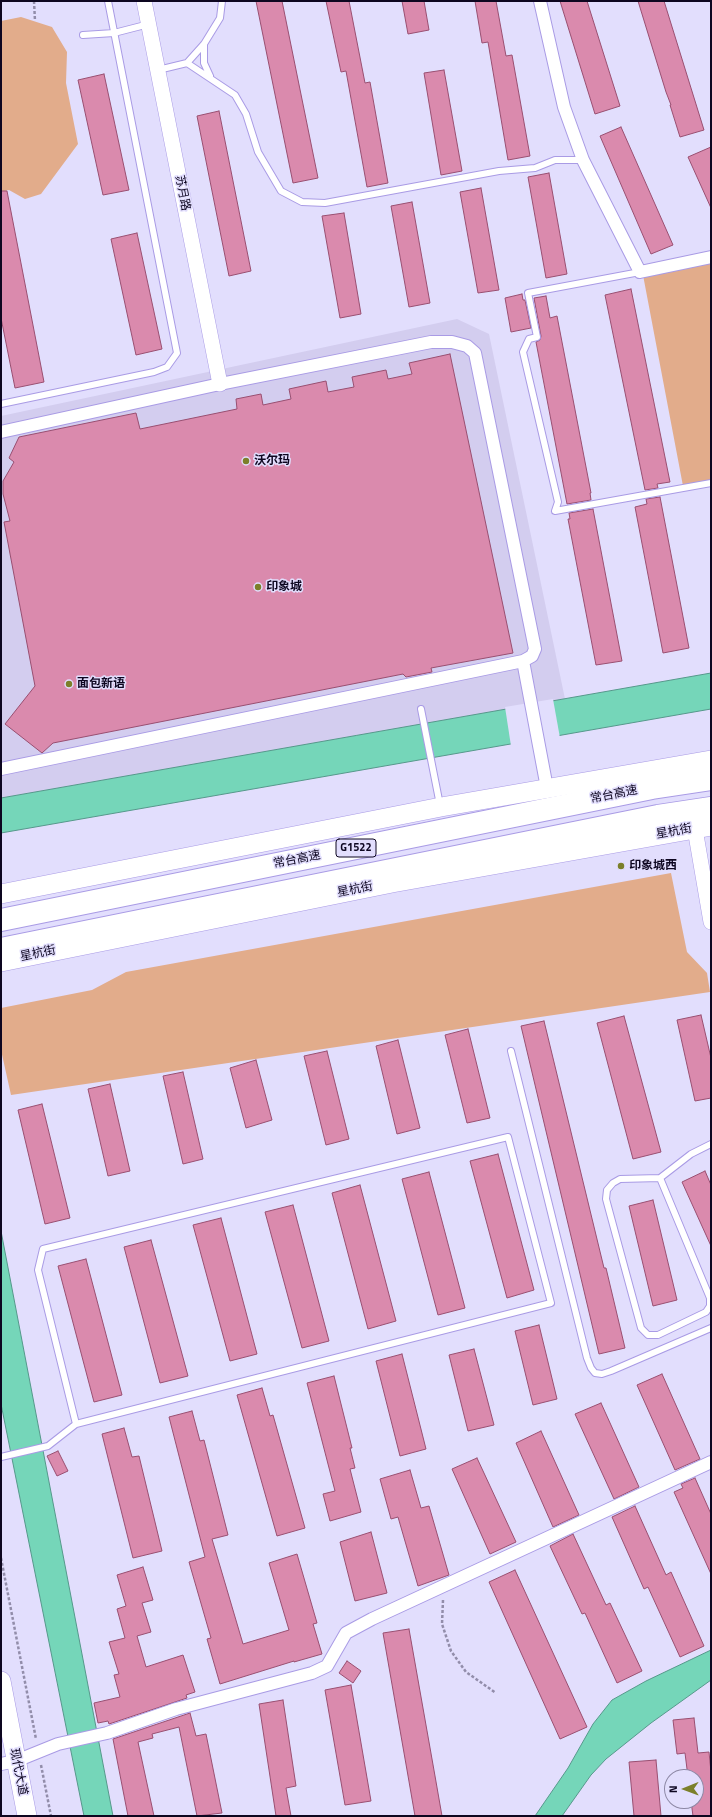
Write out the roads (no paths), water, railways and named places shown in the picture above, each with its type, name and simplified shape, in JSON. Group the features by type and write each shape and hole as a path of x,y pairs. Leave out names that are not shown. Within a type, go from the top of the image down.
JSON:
{"highway":[{"name":"常台高速","path":"1,920 644,789 711,779"},
{"name":"G1522","path":"1,948 650,818 711,808"}],"main road":[{"path":"1,894 441,807 711,760"},
{"name":"星杭街","path":"1,962 392,883 703,827"},
{"name":"现代大道","path":"1,1681 9,1762 27,1816"}],"street":[{"name":"苏月路","path":"144,1 220,384"},
{"path":"540,1 564,107 583,160 640,272 711,257"},
{"path":"1,432 220,384 431,342 452,342 466,346 475,353 535,649 532,656 522,661 1,770"},
{"path":"522,661 547,788"},
{"path":"703,827 711,922"},
{"path":"9,1762 58,1744 107,1733 161,1713 312,1672 327,1666 346,1633 399,1605 711,1462"}],"lane":[{"path":"1,404 154,372 166,367 177,353 108,1"},
{"path":"158,70 187,63 204,44 220,18 222,1"},
{"path":"83,36 114,33 149,24"},
{"path":"204,44 204,63 212,79"},
{"path":"187,63 235,95 246,114 258,152 281,191 302,202 325,203 499,171 535,168 555,160 583,160"},
{"path":"640,272 528,293 537,337 529,339 523,352 558,502 555,511 711,483"},
{"path":"421,709 441,807"},
{"path":"511,1051 587,1358 591,1368 595,1372 602,1374 611,1371 711,1328"},
{"path":"2,1457 48,1446 76,1424 552,1303 508,1137 43,1249 38,1270 76,1424"},
{"path":"660,1178 710,1298 710,1306 706,1312 658,1335 648,1336 641,1328 606,1199 607,1190 620,1179 660,1178 691,1154 711,1144"}],"place":[{"name":"沃尔玛","path":"246,461"},
{"name":"印象城","path":"258,587"},
{"name":"面包新语","path":"69,684"},
{"name":"印象城西","path":"621,866"}]}
